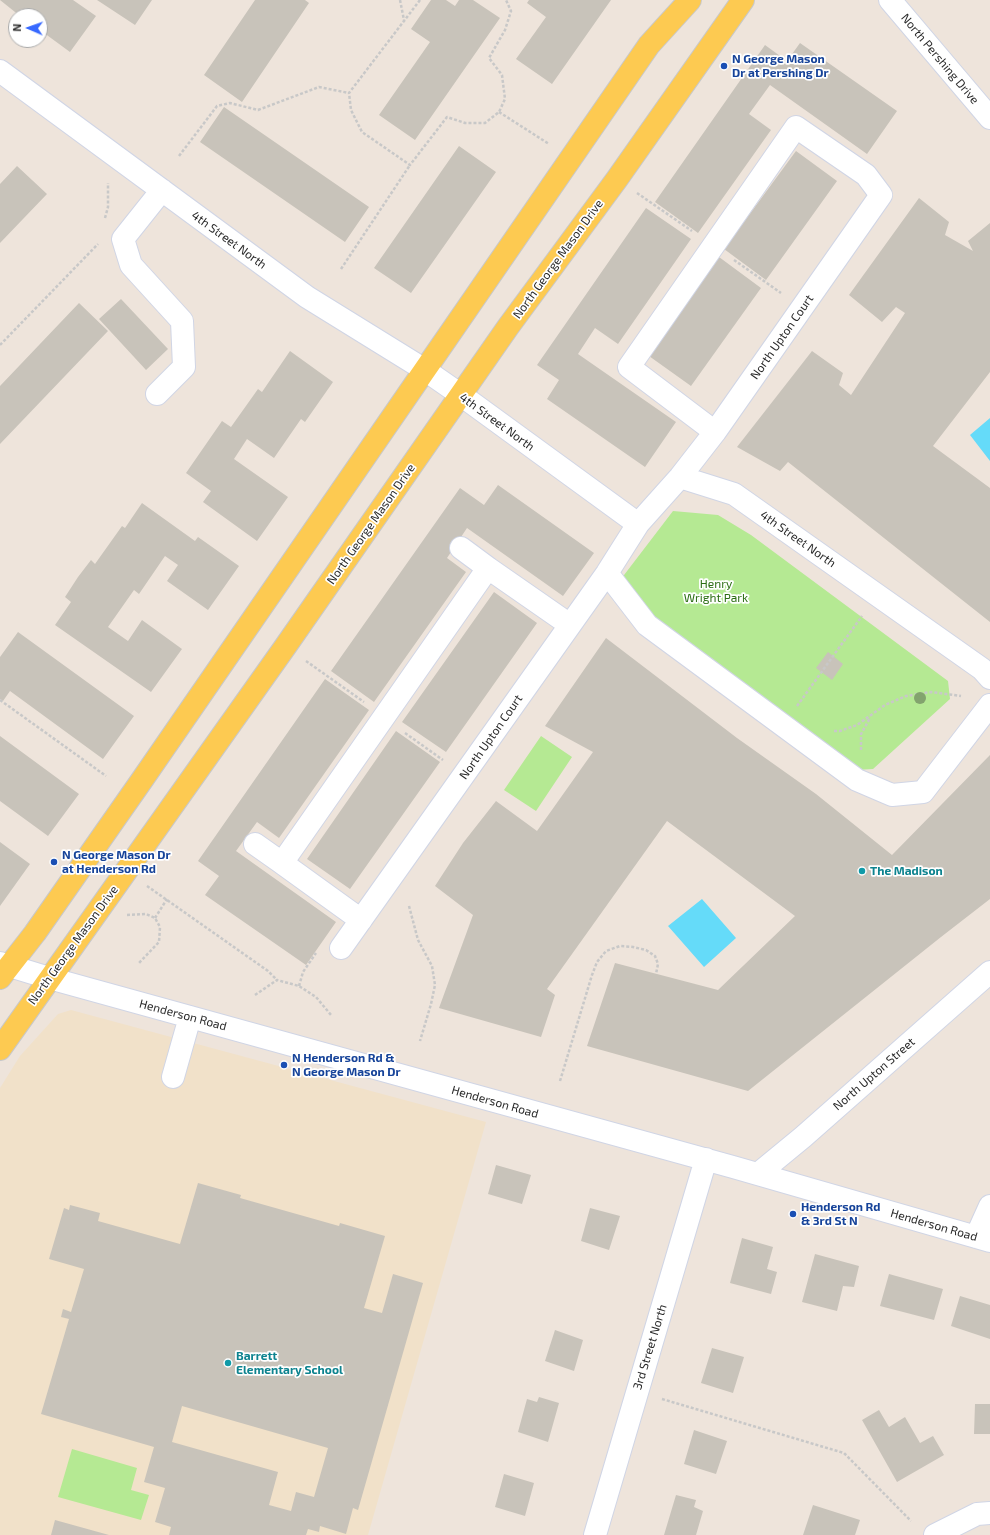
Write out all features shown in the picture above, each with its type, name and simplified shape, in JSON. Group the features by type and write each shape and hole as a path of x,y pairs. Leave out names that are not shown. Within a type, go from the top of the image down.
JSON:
{"main road":[{"path":"3,969 35,933 649,45 690,0"},
{"name":"North George Mason Drive","path":"0,1048 285,647 508,327 617,179 742,0"}],"street":[{"name":"North Pershing Drive","path":"890,0 990,118"},
{"name":"4th Street North","path":"0,70 307,297 425,370 638,524"},
{"name":"North Upton Court","path":"680,477 715,432 880,195 866,175 796,127 713,246"},
{"path":"157,394 184,367 182,321 130,265 123,239 162,190"},
{"path":"713,246 629,367 715,432"},
{"name":"4th Street North","path":"680,477 734,494 982,669 990,678"},
{"path":"638,524 680,477"},
{"name":"North Upton Court","path":"340,948 570,626 607,573 638,524"},
{"path":"461,548 570,626"},
{"path":"282,863 488,568"},
{"path":"607,573 647,625 857,780 892,795 923,792 990,706"},
{"path":"255,844 360,920"},
{"name":"Henderson Road","path":"3,969 50,978 706,1159 983,1239"},
{"name":"North Upton Street","path":"758,1174 803,1137 990,972"},
{"path":"173,1077 190,1017"},
{"name":"3rd Street North","path":"595,1535 706,1159"},
{"path":"983,1239 990,1206"},
{"path":"935,1535 977,1514 990,1513"}],"path":[{"path":"400,0 404,20"},
{"path":"410,165 362,132 351,110 350,93 420,0"},
{"path":"342,269 410,165 447,117 465,123 485,123 499,112 505,99 502,75 488,58 505,30 511,11 506,0"},
{"path":"179,156 217,106 230,103 258,110 319,88 350,93"},
{"path":"499,112 549,144"},
{"path":"617,179 802,307"},
{"path":"104,222 108,207 108,180"},
{"path":"0,345 98,244"},
{"path":"797,706 864,614"},
{"path":"285,647 368,705"},
{"path":"827,732 840,731 857,725 885,705 906,696 931,692 961,696"},
{"path":"0,700 106,776"},
{"path":"861,753 861,734 871,715"},
{"path":"401,730 449,764"},
{"path":"147,886 268,971 277,980 299,986 316,998 331,1015"},
{"path":"155,918 167,899"},
{"path":"409,906 418,940 432,966 435,985 420,1041"},
{"path":"127,915 146,914 155,918 160,928 159,942 139,963"},
{"path":"560,1081 592,975 597,962 606,951 620,946 646,950 655,956 658,964 656,974"},
{"path":"299,986 304,972 317,952"},
{"path":"255,995 277,980"},
{"path":"637,1391 844,1453 911,1521"}],"shaded area":[{"path":"71,1010 486,1122 368,1535 0,1535 0,1088 20,1056 58,1014"}],"green space":[{"name":"Henry Wright Park","path":"673,511 718,515 751,535 948,681 950,699 873,769 855,770 630,609 621,579"},
{"path":"541,736 572,757 536,811 504,790"},
{"path":"72,1449 137,1468 131,1490 149,1495 141,1520 58,1497"}],"water":[{"path":"990,418 990,461 970,435"},
{"path":"702,899 736,938 704,967 668,926"}],"building":[{"path":"0,0 73,0 96,16 70,52 48,36 48,8 10,8"},
{"path":"97,0 152,0 135,25"},
{"path":"255,0 305,0 309,3 242,102 204,75"},
{"path":"431,0 446,0 455,6 459,0 473,0 500,18 415,140 379,115 430,42 411,29"},
{"path":"529,0 611,0 552,84 516,59 546,17 527,3"},
{"path":"800,43 897,111 867,154 770,85 749,114 771,130 698,233 655,202 765,45 787,61"},
{"path":"224,107 369,207 345,242 200,142"},
{"path":"459,146 496,172 411,293 374,268"},
{"path":"796,151 837,181 766,280 724,249"},
{"path":"17,166 47,194 0,243 0,184"},
{"path":"919,198 949,222 945,235 973,251 968,241 990,223 990,372 933,446 990,488 990,622 788,462 780,471 737,447 812,351 843,373 839,385 851,395 905,313 896,307 882,322 849,295"},
{"path":"646,208 691,239 618,344 595,328 578,354 676,422 645,467 547,399 559,380 537,365"},
{"path":"719,257 761,288 691,386 649,356"},
{"path":"121,299 168,349 146,370 99,319"},
{"path":"79,303 108,331 0,444 0,386"},
{"path":"290,351 333,382 305,422 301,419 274,458 247,439 234,459 288,497 257,541 203,502 211,491 186,473 222,421 231,427 258,389 262,392"},
{"path":"498,485 594,553 563,596 467,528 447,558 466,572 374,702 331,671 460,488 484,505"},
{"path":"142,503 195,541 198,537 239,566 208,610 167,581 178,565 165,556 139,594 134,590 108,627 128,641 142,620 182,649 151,692 55,625 71,602 65,597 78,577 91,560 95,564 122,526 125,528"},
{"path":"494,592 537,623 446,752 402,722"},
{"path":"18,632 134,716 103,759 10,691 3,701 0,699 0,657"},
{"name":"The Madison","path":"606,638 737,738 816,794 892,855 990,755 990,899 748,1091 587,1046 615,963 718,990 795,916 667,821 547,989 555,995 541,1037 439,1008 473,915 435,886 463,843 496,801 537,831 593,752 545,726"},
{"path":"828,652 843,664 832,680 816,668"},
{"path":"325,679 369,710 279,838 257,822 236,851 336,922 306,965 205,895 219,876 198,861"},
{"path":"396,731 440,762 350,889 307,859"},
{"path":"0,736 79,794 48,836 0,801"},
{"path":"0,842 30,864 0,906"},
{"path":"496,1165 531,1175 522,1204 488,1194"},
{"name":"Barrett Elementary School","path":"198,1183 241,1195 240,1198 339,1226 340,1223 385,1236 364,1308 382,1313 393,1274 423,1283 358,1510 353,1508 346,1534 320,1526 319,1532 308,1529 306,1535 169,1535 171,1527 155,1522 165,1488 144,1482 154,1447 41,1414 69,1319 61,1317 63,1309 71,1312 84,1269 49,1259 64,1208 69,1210 70,1205 100,1213 98,1221 180,1244","holes":["182,1406 328,1448 314,1497 296,1492 291,1511 269,1505 278,1472 172,1442"]},
{"path":"590,1208 620,1216 609,1250 581,1241"},
{"path":"742,1238 773,1247 767,1269 777,1272 771,1294 730,1283"},
{"path":"815,1254 859,1266 854,1287 843,1286 837,1311 802,1302"},
{"path":"889,1274 943,1289 934,1320 880,1306"},
{"path":"960,1296 990,1305 990,1339 951,1326"},
{"path":"555,1330 583,1340 574,1371 545,1361"},
{"path":"712,1348 744,1357 733,1393 701,1383"},
{"path":"539,1397 559,1403 548,1442 518,1432 527,1399 537,1402"},
{"path":"975,1404 990,1404 990,1434 974,1434"},
{"path":"879,1410 889,1427 905,1417 920,1443 933,1436 944,1455 897,1482 862,1420"},
{"path":"694,1430 727,1441 716,1474 684,1464"},
{"path":"504,1474 534,1483 525,1516 495,1507"},
{"path":"676,1495 696,1500 694,1507 703,1511 696,1535 664,1535"},
{"path":"813,1505 860,1520 855,1535 803,1535"},
{"path":"55,1520 109,1535 51,1535"}],"place":[{"name":"N George Mason Dr at Pershing Dr","path":"724,66"},
{"name":"N George Mason Dr at Henderson Rd","path":"54,862"},
{"name":"The Madison","path":"862,871"},
{"name":"N Henderson Rd & N George Mason Dr","path":"284,1065"},
{"name":"Henderson Rd & 3rd St N","path":"793,1214"},
{"name":"Barrett Elementary School","path":"228,1363"}]}
